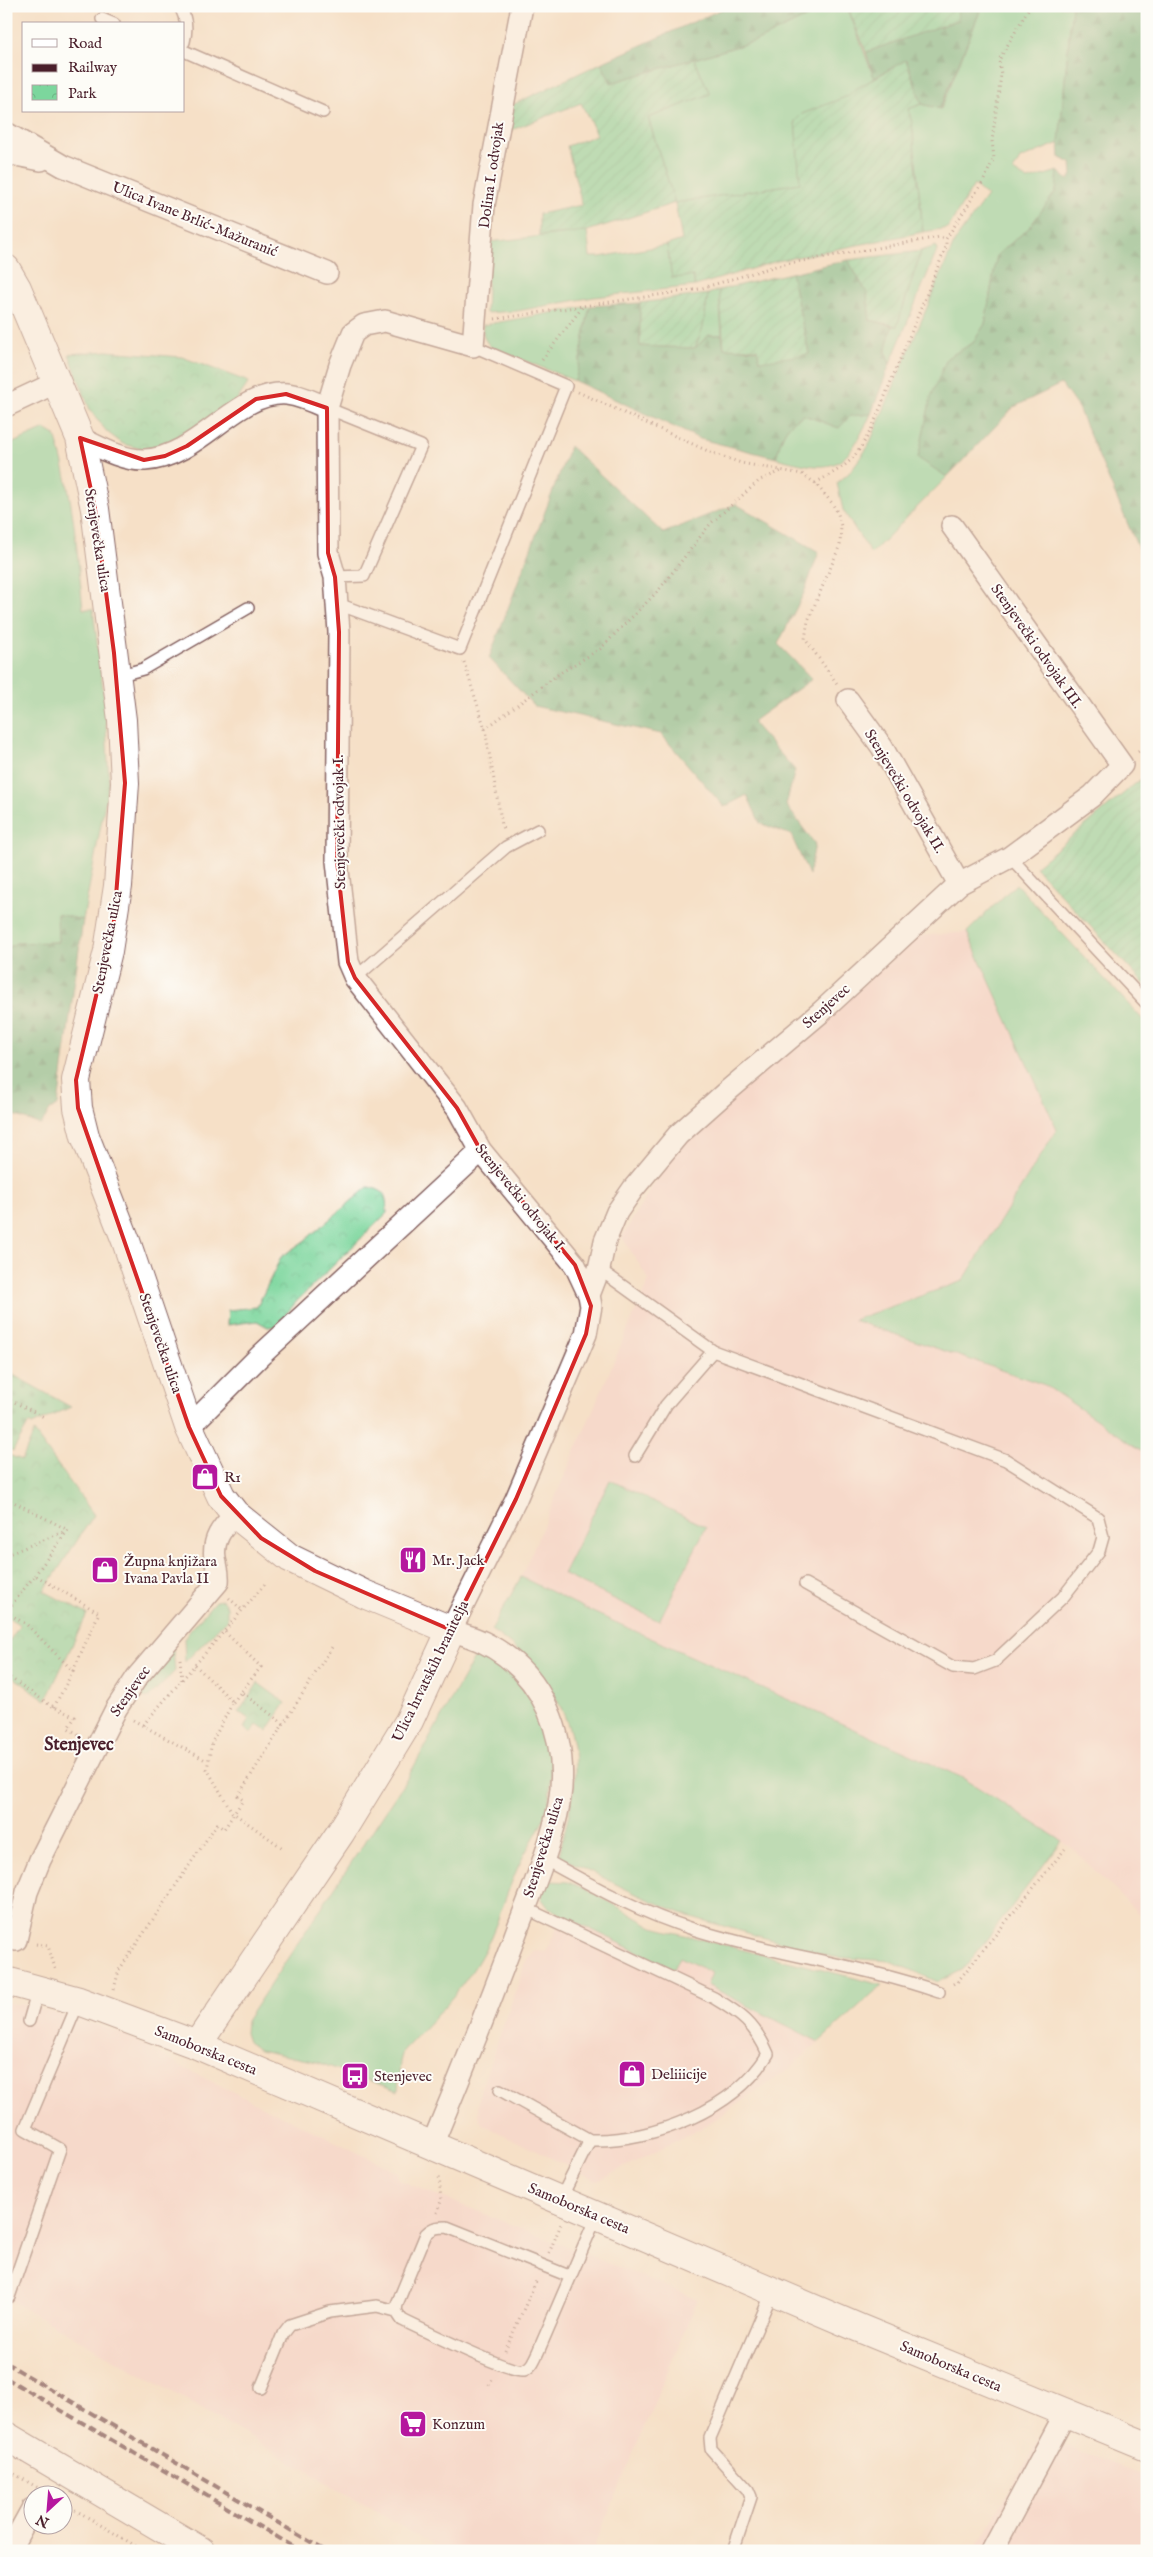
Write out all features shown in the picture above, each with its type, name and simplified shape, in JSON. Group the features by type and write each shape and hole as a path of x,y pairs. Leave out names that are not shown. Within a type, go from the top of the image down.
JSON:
{"street":[{"name":"Dolina I. odvojak","path":"473,346 477,322 484,206 522,6"},
{"name":"Ulica Ivane Brlić-Mažuranić","path":"6,133 63,166 327,273"},
{"name":"Ulica Ivane Brlić-Mažuranić","path":"6,153 63,166"},
{"name":"Stenjevečka ulica","path":"6,269 17,288 55,384 80,438 95,509 122,720 125,783 118,886 108,951 76,1080 78,1108 86,1136 126,1241 189,1427 221,1496 235,1514 290,1558 364,1594 481,1641 514,1662 535,1685 548,1707 558,1737 562,1777 558,1806 542,1858 483,2021 432,2145"},
{"name":"Stenjevečki odvojak I.","path":"473,346 385,321 364,325 353,333 340,365 327,408 328,553 335,577 338,604 340,677 337,862 348,962 355,978 457,1108 481,1151 575,1265 590,1295"},
{"path":"6,406 55,384"},
{"path":"80,438 112,452 144,460 165,456 188,446 256,399 286,394 301,396 327,408"},
{"name":"Stenjevečki odvojak III.","path":"952,526 1122,765"},
{"name":"Stenjevečki odvojak II.","path":"848,700 882,747 959,884"},
{"name":"Stenjevec","path":"590,1295 599,1269 605,1241 617,1212 632,1189 678,1135 821,1012 959,884 1010,857 1092,796 1122,765"},
{"path":"189,1427 261,1355 481,1151"},
{"name":"Ulica hrvatskih branitelja","path":"197,2045 341,1832 410,1721 450,1630 516,1499 570,1372 590,1318 590,1295"},
{"name":"Stenjevec","path":"16,1940 27,1892 40,1860 98,1744 116,1709 137,1678 218,1582 219,1572 215,1542 221,1529 235,1514"},
{"name":"Samoborska cesta","path":"6,1981 48,1983 79,2001 197,2045 432,2145 560,2212 597,2215 1065,2414 1147,2446"},
{"path":"992,2551 1065,2414"},
{"path":"6,2436 201,2551"},
{"path":"9,2551 22,2527"}],"lane":[{"path":"179,6 184,14 185,22"},
{"path":"102,19 109,22"},
{"path":"185,23 185,37"},
{"path":"185,52 323,112"},
{"path":"338,604 460,649 566,386 473,346"},
{"path":"327,408 421,446 364,576 335,577"},
{"path":"117,676 142,668 248,608"},
{"path":"355,978 506,847 538,830"},
{"path":"1010,857 1147,1004"},
{"path":"599,1269 713,1351 1006,1460 1098,1518 1103,1537 1099,1551 1063,1596 995,1661 974,1669 953,1667 805,1584"},
{"path":"635,1456 666,1405 713,1351"},
{"path":"542,1858 651,1915 685,1927 904,1980 939,1992"},
{"path":"500,2090 590,2140 616,2140 668,2128 721,2102 757,2072 768,2054 760,2034 738,2013 714,1998 525,1908"},
{"path":"29,2021 48,1983"},
{"path":"6,2295 9,2297 60,2149 25,2128 79,2001"},
{"path":"560,2212 590,2140"},
{"path":"261,2388 283,2334 290,2325 330,2312 377,2306 396,2311 402,2320 500,2364 519,2371 524,2370 531,2366 538,2352 569,2276 597,2215"},
{"path":"396,2311 397,2304 423,2240 426,2234 436,2228 447,2227 569,2276"},
{"path":"732,2551 750,2497 748,2490 711,2449 710,2438 773,2290"}],"path":[{"path":"815,483 850,463 858,455 872,428 946,248 946,239 984,180 994,158 992,140 1001,75 998,60 1030,6"},
{"path":"477,322 699,289 779,265 940,237 946,239"},
{"path":"532,372 584,305"},
{"path":"566,386 710,452 741,462 802,474 815,483 832,503 838,514 841,526 840,545 808,621 805,639 848,700"},
{"path":"485,729 560,673 600,649 658,592 711,523 760,480 784,470"},
{"path":"460,649 485,729 506,847"},
{"path":"6,1405 8,1398 44,1417"},
{"path":"6,1498 68,1530"},
{"path":"6,1555 68,1530"},
{"path":"68,1530 6,1612 26,1624 72,1671"},
{"path":"35,1575 99,1613 54,1707"},
{"path":"143,1725 265,1584"},
{"path":"225,1632 261,1667 233,1702 212,1742 207,1769 235,1813 284,1849"},
{"path":"115,1988 119,1970 217,1824 224,1829 235,1813 243,1800 238,1796 332,1647"},
{"path":"195,1665 233,1702"},
{"path":"6,1675 54,1707 75,1717 68,1728 98,1744"},
{"path":"240,1692 284,1724"},
{"path":"137,1722 207,1761"},
{"path":"939,1992 958,1981 1065,1849"},
{"path":"16,1940 48,1946 48,1983"},
{"path":"436,2228 436,2212 442,2201 439,2174"},
{"path":"547,2257 560,2212"},
{"path":"502,2358 538,2278"},
{"path":"6,2469 31,2484"},
{"path":"72,2508 144,2551"}],"highlighted area":[{"path":"286,394 327,408 328,553 335,577 339,632 337,861 348,962 355,978 457,1108 481,1151 575,1265 591,1306 586,1334 516,1499 451,1630 315,1571 261,1538 221,1496 189,1427 78,1108 76,1080 114,921 125,783 114,653 95,509 80,438 144,460 165,456 187,446 256,399"}],"shaded area":[{"path":"967,932 1057,1129 963,1281 854,1320 1045,1385 1147,1454 1147,1922 1072,1848 963,1778 588,1610 521,1577 649,1280 622,1237 675,1148 919,936"},
{"path":"567,1906 882,1985 788,2070 708,2124 598,2181 484,2125 479,2120 480,2091 527,1959 535,1951 546,1952"},
{"path":"6,2003 28,2005 123,2033 188,2070 396,2171 399,2180 698,2299 592,2551 443,2551 188,2401 6,2298"},
{"path":"1040,2437 1147,2476 1147,2551 975,2551"}],"green space":[{"path":"729,6 829,6 759,40 611,83 601,63"},
{"path":"829,6 847,6 874,78 848,96 802,114 795,121 801,183 675,203 648,118 710,94 694,59 759,40"},
{"path":"847,6 957,6 958,20 866,52"},
{"path":"957,6 982,6 940,109 922,104 906,60 874,78 866,52 958,20"},
{"path":"982,6 1072,6 1059,143 1020,159 1013,171 1028,180 1058,171 1057,191 1029,228 997,255 985,324 973,343 947,358 918,457 947,477 871,554 843,510 837,483 849,473 868,447 955,241 987,196 974,185 948,228 923,232 912,123 908,109 922,104 941,109"},
{"path":"1072,6 1147,6 1147,569 1078,408 1061,384 1014,407 947,477 918,458 931,397 947,358 973,343 985,324 997,255 1029,228 1056,191 1058,171 1068,180 1072,175 1071,163 1060,158 1059,143"},
{"path":"694,59 710,94 648,118 675,203 587,231 539,236 539,214 582,205 567,146 597,135 581,103 504,133 510,106 601,63 611,83"},
{"path":"906,60 922,104 908,109 912,123 923,232 777,261 695,286 693,276 672,278 667,245 682,240 675,203 800,183 795,121 802,114 848,96 854,90"},
{"path":"587,231 590,257 600,257 667,245 672,277 693,276 695,286 594,297 517,311 486,313 489,242"},
{"path":"936,246 937,251 890,364 886,349 887,341 892,326 897,326 921,251"},
{"path":"921,251 897,326 870,320 867,293 848,260"},
{"path":"848,260 867,293 870,320 892,326 885,352 890,364 871,414 850,416 839,428 804,415 787,428 776,458 700,439 575,381 590,306 640,303 640,346 695,348 709,335 722,335 724,348 809,353 791,273"},
{"path":"791,273 809,354 760,361 757,349 724,348 719,290"},
{"path":"719,290 722,335 709,335 695,348 703,327 708,294"},
{"path":"708,294 703,327 695,348 640,346 640,303"},
{"path":"590,306 575,381 491,347 483,335 483,325"},
{"path":"107,351 182,357 249,382 231,409 161,449 142,449 123,444 107,432 90,410 69,354"},
{"path":"871,414 853,447 845,457 836,463 826,466 813,466 776,458 787,428 804,415 839,428 849,416"},
{"path":"45,429 55,435 66,478 74,522 83,609 93,609 105,705 109,782 83,920 57,915 59,942 16,943 6,949 6,446"},
{"path":"570,446 663,533 736,504 819,552 804,593 778,644 812,679 752,722 795,770 786,805 815,844 809,875 791,835 760,823 747,795 724,807 661,734 534,706 489,658"},
{"path":"1147,774 1147,987 1035,867"},
{"path":"1016,884 1147,1024 1147,1454 1045,1385 853,1320 963,1281 1057,1129 967,932"},
{"path":"57,914 83,920 58,1105 49,1111 41,1125 6,1112 6,949 16,943 58,942"},
{"path":"368,1187 382,1192 386,1198 387,1213 297,1301 276,1326 268,1327 257,1321 227,1325 228,1310 257,1307 281,1257 304,1241"},
{"path":"6,1371 71,1407 32,1425 29,1423 13,1451 6,1448"},
{"path":"34,1432 94,1515 44,1591 87,1614 46,1700 6,1672 6,1646 20,1625 6,1616 6,1454 22,1460"},
{"path":"610,1480 706,1527 659,1621 563,1574"},
{"path":"521,1577 588,1610 963,1778 1062,1841 964,1969 938,1982 890,1961 832,1957 688,1916 638,1895 559,1856 574,1785 575,1761 572,1738 565,1716 555,1696 542,1677 527,1659 491,1630"},
{"path":"222,1600 227,1607 227,1619 185,1662 184,1638 215,1601"},
{"path":"173,1649 175,1671 147,1699 136,1694"},
{"path":"477,1653 492,1658 505,1668 535,1707 547,1738 551,1771 548,1804 543,1820 518,1867 493,1932 481,1957 451,1999 403,2051 400,2062 398,2091 317,2062 259,2050 248,2042 245,2033 246,2021 408,1777"},
{"path":"258,1683 286,1703 267,1731 257,1725 251,1733 244,1728 249,1719 239,1712"},
{"path":"550,1881 568,1882 589,1890 653,1927 882,1985 819,2042 707,1985 712,1973 680,1957 674,1969 563,1916 548,1907 541,1898 545,1883"}],"railway":[{"path":"6,2363 326,2551"},
{"path":"6,2378 301,2551"}],"place":[{"name":"R1","path":"205,1477"},
{"name":"Mr. Jack","path":"413,1560"},
{"name":"Župna knjižara Ivana Pavla II","path":"105,1570"},
{"name":"Deliiicije","path":"632,2074"},
{"name":"Stenjevec","path":"355,2076"},
{"name":"Konzum","path":"413,2424"}],"district":[{"name":"Stenjevec","path":"79,1744"}]}
